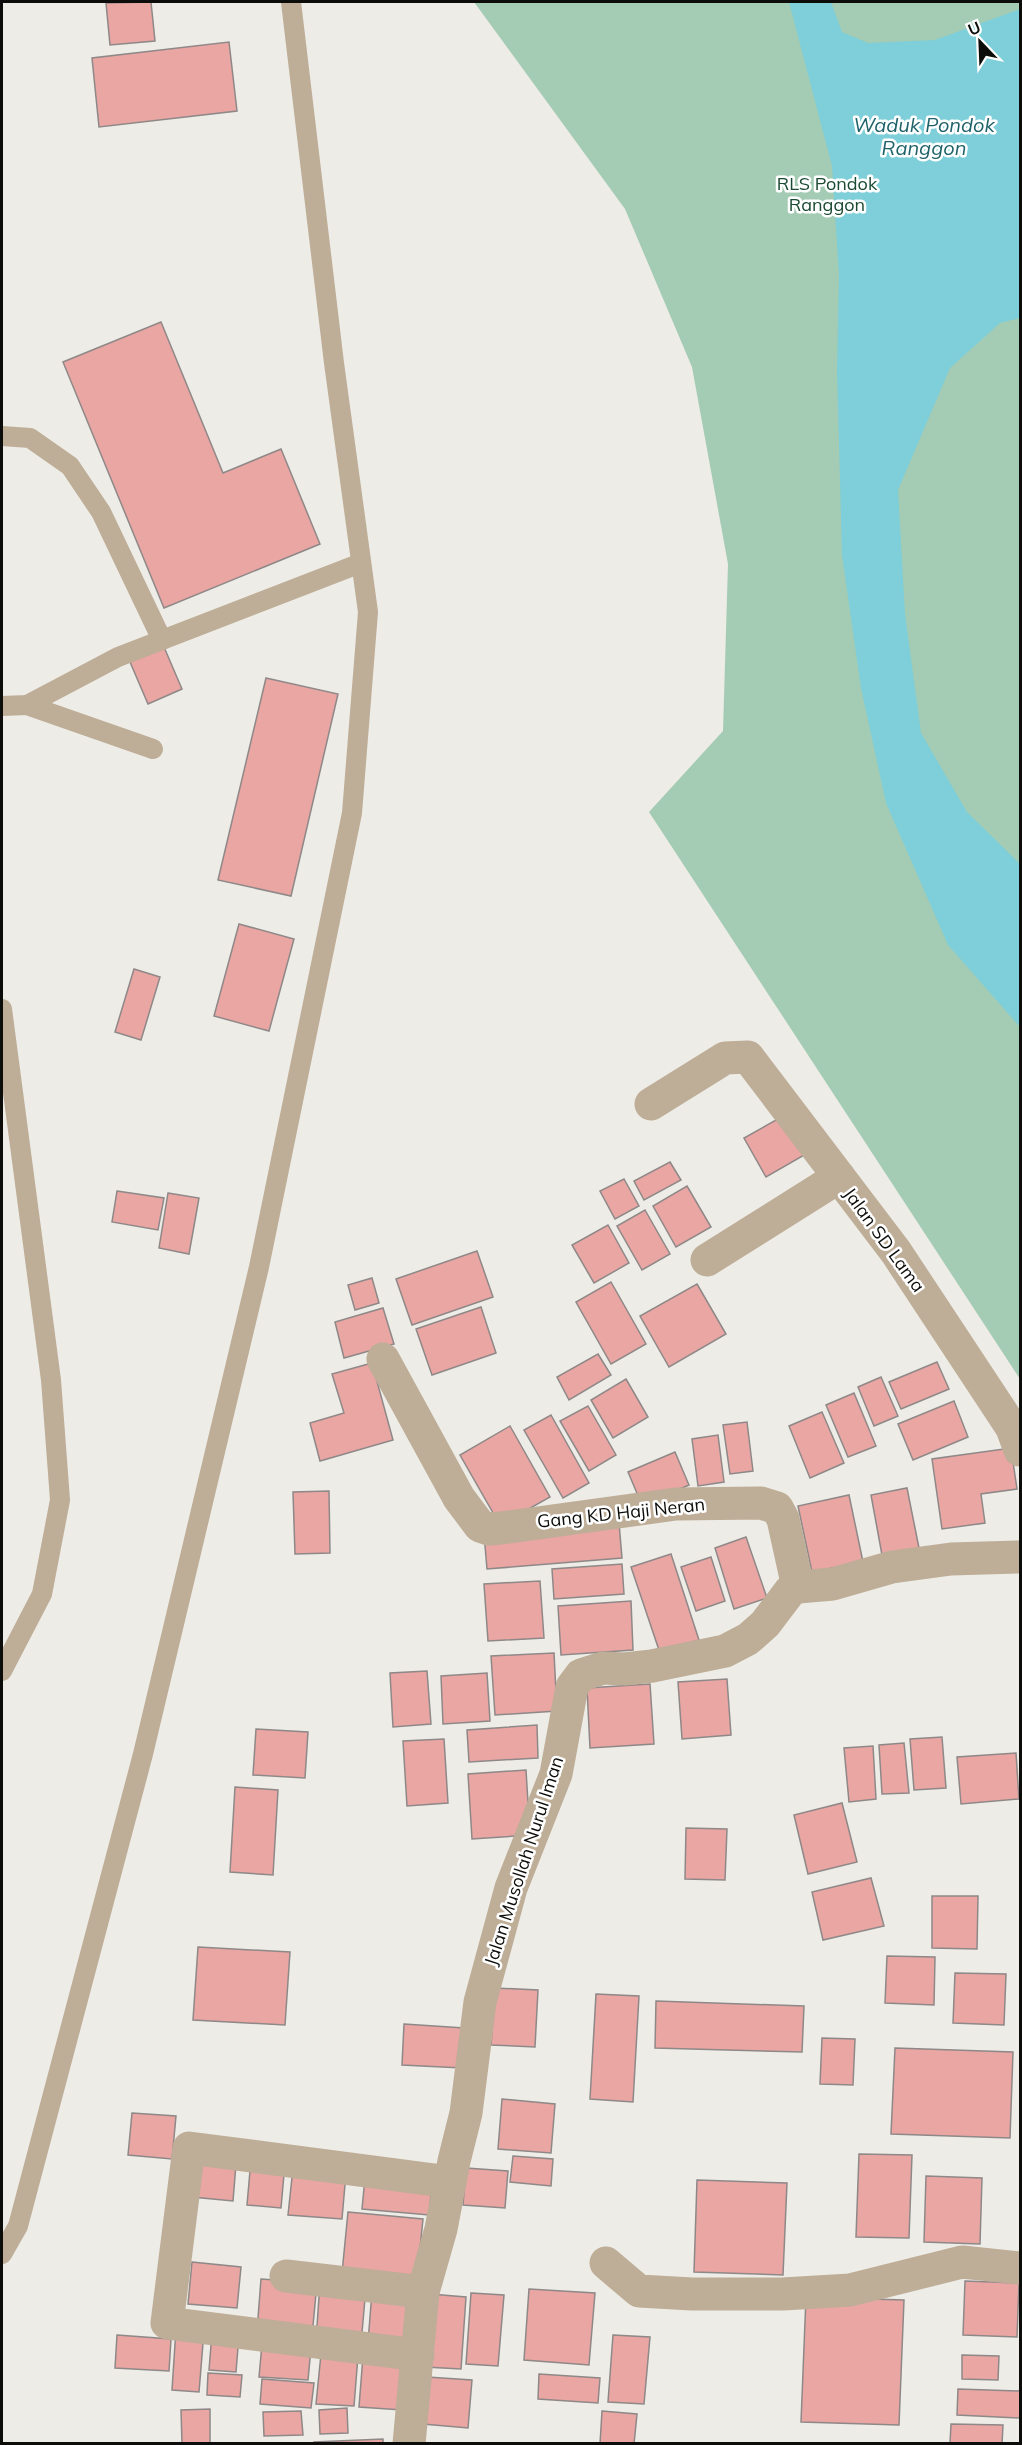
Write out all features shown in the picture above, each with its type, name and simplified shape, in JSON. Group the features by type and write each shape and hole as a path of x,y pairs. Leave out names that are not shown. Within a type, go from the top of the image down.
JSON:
{"street":[{"name":"Jalan SD Lama","path":"651,1104 725,1058 748,1057 896,1252 1012,1428 1020,1450"},
{"path":"707,1260 839,1177"},
{"name":"Gang KD Haji Neran","path":"383,1359 446,1475 480,1526 489,1529 676,1504 761,1503 777,1508 783,1519 798,1587"},
{"path":"798,1587 833,1584 892,1567 951,1559 1020,1557"},
{"name":"Jalan Musollah Nurul Iman","path":"409,2444 423,2292 441,2229 466,2113 480,2002 511,1888 556,1774 572,1687 581,1675 603,1668 625,1670 725,1651 748,1639 765,1624 790,1591 798,1587"},
{"path":"417,2355 167,2323 189,2148 450,2182"},
{"path":"606,2263 639,2291 692,2294 783,2294 850,2290 962,2262 1020,2268"},
{"path":"286,2276 423,2292"}],"lane":[{"path":"2,2254 18,2226 110,1882 259,1267 352,813 368,612 334,363 291,2"},
{"path":"2,436 30,438 70,466 101,512 162,640"},
{"path":"27,705 118,657 361,563"},
{"path":"2,706 27,705 153,749"},
{"path":"2,1009 51,1380 60,1500 42,1594 2,1671"}],"green space":[{"name":"RLS Pondok Ranggon","path":"474,2 1020,2 1020,1379 649,812 723,731 728,564 692,367 625,209"}],"water":[{"name":"Waduk Pondok Ranggon","path":"789,2 831,2 842,32 868,43 935,40 1020,9 1020,318 1000,323 950,368 898,490 905,614 921,733 967,812 1020,864 1020,1027 948,945 886,803 861,688 842,555 837,370 839,275 832,166"}],"building":[{"path":"151,2 155,41 110,45 106,3"},
{"path":"229,42 237,111 99,127 92,58"},
{"path":"161,322 223,473 281,449 320,544 164,608 63,362"},
{"path":"164,647 182,689 148,704 130,662"},
{"path":"266,678 338,694 291,896 218,880"},
{"path":"239,924 294,939 269,1031 214,1016"},
{"path":"134,969 160,977 141,1040 115,1032"},
{"path":"785,1115 806,1154 766,1177 744,1138"},
{"path":"670,1162 681,1180 644,1200 634,1181"},
{"path":"624,1179 639,1206 615,1219 600,1191"},
{"path":"687,1186 711,1227 676,1247 653,1206"},
{"path":"117,1191 164,1198 158,1230 112,1222"},
{"path":"168,1193 199,1198 189,1254 159,1248"},
{"path":"645,1210 670,1254 642,1270 617,1226"},
{"path":"608,1225 629,1263 594,1283 572,1245"},
{"path":"477,1251 493,1297 412,1325 396,1279"},
{"path":"372,1278 379,1303 355,1310 348,1285"},
{"path":"611,1282 646,1344 611,1364 576,1302"},
{"path":"697,1284 726,1334 669,1367 640,1316"},
{"path":"481,1307 496,1353 432,1375 416,1329"},
{"path":"383,1308 394,1344 344,1358 335,1322"},
{"path":"598,1354 611,1375 569,1400 557,1377"},
{"path":"937,1362 949,1389 901,1409 889,1382"},
{"path":"372,1363 393,1440 320,1461 310,1423 344,1413 332,1374"},
{"path":"881,1377 898,1416 874,1426 858,1387"},
{"path":"626,1379 648,1417 613,1438 591,1400"},
{"path":"854,1393 876,1446 848,1457 826,1405"},
{"path":"954,1401 968,1437 913,1460 898,1424"},
{"path":"588,1406 616,1455 589,1471 560,1421"},
{"path":"822,1412 844,1463 810,1478 789,1426"},
{"path":"551,1415 589,1483 563,1498 524,1430"},
{"path":"747,1422 753,1471 730,1474 723,1425"},
{"path":"510,1426 550,1497 500,1525 460,1455"},
{"path":"718,1435 724,1482 698,1486 692,1439"},
{"path":"1011,1448 1017,1489 981,1494 985,1523 942,1529 932,1459"},
{"path":"675,1452 689,1485 642,1505 628,1472"},
{"path":"907,1488 919,1548 882,1555 871,1495"},
{"path":"329,1491 330,1553 295,1554 293,1492"},
{"path":"849,1495 863,1562 812,1572 798,1506"},
{"path":"619,1523 622,1558 487,1569 484,1534"},
{"path":"746,1537 767,1598 734,1609 715,1548"},
{"path":"671,1554 699,1640 660,1653 631,1567"},
{"path":"711,1557 725,1601 696,1611 681,1567"},
{"path":"622,1564 624,1594 554,1599 552,1569"},
{"path":"540,1581 544,1638 488,1641 484,1584"},
{"path":"631,1601 633,1650 561,1655 558,1606"},
{"path":"554,1653 557,1711 495,1715 491,1656"},
{"path":"427,1671 431,1724 393,1727 390,1673"},
{"path":"487,1673 490,1721 443,1724 441,1676"},
{"path":"727,1679 731,1735 682,1739 678,1682"},
{"path":"650,1684 654,1744 590,1748 587,1688"},
{"path":"537,1725 538,1758 469,1762 467,1730"},
{"path":"256,1729 308,1732 305,1778 253,1775"},
{"path":"942,1737 946,1788 914,1790 910,1739"},
{"path":"444,1739 448,1803 407,1806 403,1741"},
{"path":"904,1743 909,1793 882,1794 879,1745"},
{"path":"873,1746 876,1799 849,1802 844,1748"},
{"path":"1016,1753 1019,1799 961,1804 957,1757"},
{"path":"526,1770 530,1835 472,1839 468,1774"},
{"path":"235,1787 278,1790 273,1875 230,1872"},
{"path":"842,1803 857,1862 808,1874 794,1815"},
{"path":"686,1828 727,1829 725,1880 685,1879"},
{"path":"871,1878 884,1926 823,1940 812,1892"},
{"path":"932,1896 978,1896 977,1949 932,1948"},
{"path":"198,1947 290,1952 285,2025 193,2020"},
{"path":"887,1956 935,1957 934,2005 885,2003"},
{"path":"955,1973 1006,1974 1004,2025 953,2023"},
{"path":"495,1988 538,1990 535,2047 491,2045"},
{"path":"596,1994 639,1996 633,2102 590,2099"},
{"path":"656,2001 804,2006 802,2052 655,2048"},
{"path":"404,2024 464,2028 462,2068 402,2065"},
{"path":"822,2038 855,2039 853,2085 820,2084"},
{"path":"895,2048 1013,2052 1010,2138 891,2134"},
{"path":"502,2099 555,2104 551,2153 498,2149"},
{"path":"132,2113 176,2116 172,2159 128,2155"},
{"path":"859,2154 912,2155 909,2238 856,2237"},
{"path":"513,2156 553,2159 551,2186 510,2182"},
{"path":"195,2161 236,2164 233,2201 192,2197"},
{"path":"293,2168 346,2173 342,2219 288,2215"},
{"path":"466,2168 508,2171 505,2208 463,2205"},
{"path":"250,2171 284,2174 281,2208 247,2205"},
{"path":"926,2176 982,2178 980,2244 924,2242"},
{"path":"365,2178 432,2184 429,2215 362,2209"},
{"path":"697,2180 787,2183 783,2275 694,2272"},
{"path":"348,2212 423,2219 417,2278 342,2273"},
{"path":"192,2262 241,2267 237,2308 188,2304"},
{"path":"261,2279 317,2283 312,2336 257,2331"},
{"path":"965,2281 1019,2283 1017,2337 963,2335"},
{"path":"320,2283 366,2287 361,2344 316,2340"},
{"path":"529,2289 595,2293 589,2365 524,2360"},
{"path":"372,2292 410,2296 405,2345 368,2342"},
{"path":"471,2293 504,2295 498,2366 466,2364"},
{"path":"430,2294 466,2297 461,2369 425,2367"},
{"path":"806,2297 904,2300 899,2425 801,2422"},
{"path":"176,2329 204,2331 199,2392 172,2390"},
{"path":"212,2333 239,2335 236,2372 209,2370"},
{"path":"117,2335 171,2339 169,2371 115,2368"},
{"path":"613,2335 650,2337 644,2404 608,2402"},
{"path":"262,2344 311,2348 308,2380 259,2377"},
{"path":"321,2354 358,2356 354,2406 316,2404"},
{"path":"962,2355 999,2356 998,2380 962,2379"},
{"path":"363,2356 406,2359 402,2410 359,2407"},
{"path":"208,2373 242,2375 240,2397 207,2395"},
{"path":"539,2374 600,2378 598,2403 538,2399"},
{"path":"427,2377 472,2380 468,2428 423,2424"},
{"path":"262,2379 314,2383 311,2408 260,2404"},
{"path":"958,2389 1020,2391 1020,2418 957,2415"},
{"path":"347,2408 348,2433 320,2434 319,2410"},
{"path":"210,2409 210,2443 182,2444 181,2410"},
{"path":"301,2411 303,2435 264,2436 263,2412"},
{"path":"602,2411 637,2414 634,2444 600,2444"},
{"path":"951,2424 1003,2425 1002,2444 950,2444"},
{"path":"383,2439 383,2444 314,2444 314,2442"}]}
